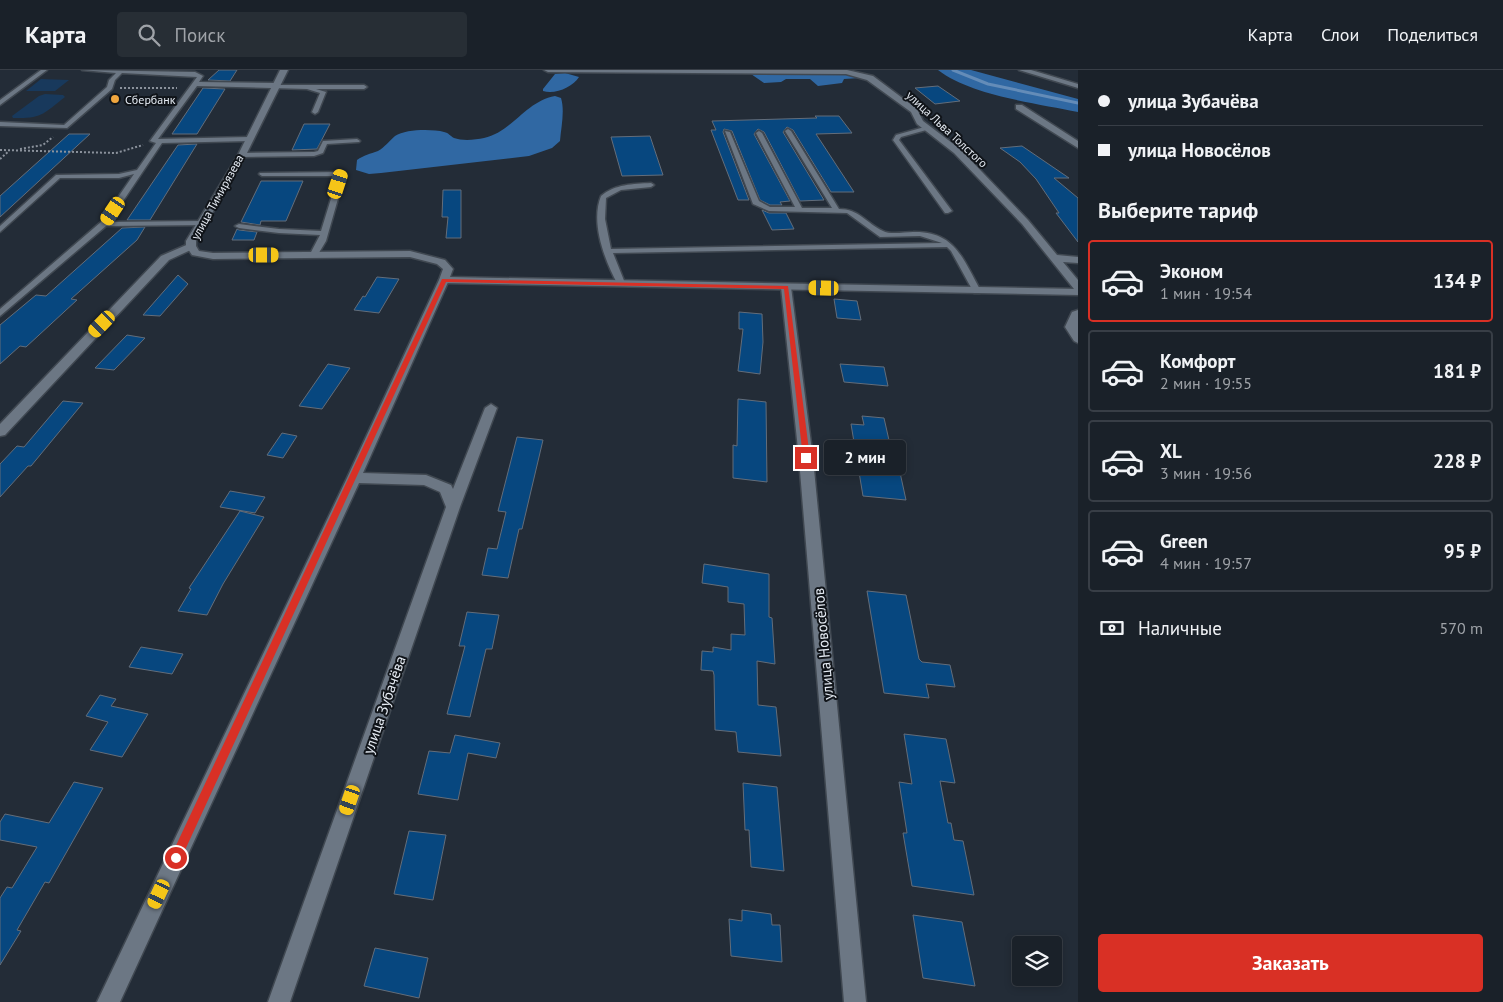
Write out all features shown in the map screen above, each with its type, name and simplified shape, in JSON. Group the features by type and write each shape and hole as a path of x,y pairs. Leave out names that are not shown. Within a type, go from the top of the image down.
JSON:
{"street":[{"name":"улица Тимирязева","path":"0,432 165,258 191,246 191,241 208,215 242,154 284,70"},
{"name":"улица Льва Толстого","path":"548,70 848,71 869,74 914,111 920,122 957,151 1025,222 1056,258 1078,288"},
{"path":"1023,70 1078,86"},
{"path":"1019,107 1078,145"},
{"path":"108,1002 354,478 448,269 441,262 426,256 410,254 213,256 196,253 191,246"},
{"path":"1056,258 1078,260"},
{"path":"444,280 1078,292"},
{"name":"улица Новосёлов","path":"786,287 806,458 856,1002"},
{"path":"1078,313 1071,327 1078,339"},
{"name":"улица Зубачёва","path":"279,1002 453,507 491,408"},
{"path":"354,478 426,480 446,489 453,507"}],"lane":[{"path":"0,103 44,70"},
{"path":"0,313 104,224 200,76 195,74 85,70"},
{"path":"0,124 65,127 110,88 112,80 121,71"},
{"path":"194,86 364,87"},
{"path":"304,87 323,92 315,112"},
{"path":"928,128 898,136 896,140 948,211"},
{"path":"788,131 837,211"},
{"path":"727,132 756,202 769,209 849,211 883,234 920,234 942,239 954,250 977,291"},
{"path":"759,133 799,209"},
{"path":"157,142 249,139"},
{"path":"242,154 314,154 321,152 326,142 357,141"},
{"path":"0,230 58,176 119,176 140,171"},
{"path":"262,174 342,174 324,233 314,254"},
{"path":"621,283 605,243 600,209 603,197 616,189 626,186 651,185"},
{"path":"104,224 201,224"},
{"path":"239,226 279,231 324,233"},
{"path":"608,251 949,245"},
{"path":"0,298 15,300"}],"path":[{"path":"110,88 162,89 194,86"},
{"path":"0,157 10,150 43,145 65,127"},
{"path":"0,150 116,153 157,142"}],"shaded area":[{"path":"938,70 971,70 1078,99 1078,112 1024,102 986,92 952,79"},
{"path":"565,73 579,77 573,84 558,91 543,91 555,74"},
{"path":"751,74 846,74 860,78 844,79 842,83 818,86 810,79 786,79 781,82 764,83"},
{"path":"41,79 69,80 55,91 26,91"},
{"path":"45,94 63,95 65,97 42,114 30,118 13,118 12,116 39,96"},
{"path":"555,96 561,98 563,114 560,141 552,148 529,156 381,173 369,174 356,170 357,160 378,151 400,134 419,130 433,130 446,132 454,138 461,140 484,138 503,130 536,104"}],"building":[{"path":"219,70 237,70 230,81 208,80"},
{"path":"938,86 960,101 935,104 915,88"},
{"path":"203,88 225,89 197,134 172,134"},
{"path":"815,116 839,116 852,133 816,134 854,192 831,192 793,130 787,127 783,132 824,200 800,201 764,132 758,129 754,134 790,201 780,202 782,205 770,205 760,200 732,131 724,129 723,132 749,200 738,200 711,130 716,130 712,121 817,118"},
{"path":"304,124 330,124 317,149 292,150"},
{"path":"69,134 90,134 0,217 0,196"},
{"path":"650,136 663,175 622,176 611,137"},
{"path":"197,144 150,220 127,220 178,145"},
{"path":"1022,146 1069,178 1054,178 1078,198 1078,242 1056,213 1059,213 1036,179 1020,162 1000,148"},
{"path":"261,181 303,181 286,221 261,221 260,225 241,222"},
{"path":"443,190 461,190 461,238 446,238 448,217 442,217"},
{"path":"762,210 769,213 786,213 794,229 772,230"},
{"path":"145,227 137,240 71,299 77,300 26,347 20,346 0,364 0,325 36,295 46,296 122,228"},
{"path":"237,229 257,232 254,240 232,240"},
{"path":"178,275 188,284 160,316 143,315"},
{"path":"377,277 399,279 379,313 354,310 363,296 365,297"},
{"path":"834,299 857,301 861,320 837,318"},
{"path":"739,312 762,314 763,342 760,374 738,371 743,329 739,329"},
{"path":"127,335 145,338 114,370 95,368"},
{"path":"328,364 350,368 322,409 299,406"},
{"path":"840,364 884,367 888,386 844,382"},
{"path":"738,399 766,402 767,482 733,478 733,445 737,446"},
{"path":"63,401 83,403 31,466 28,466 0,497 0,464 17,446 24,447"},
{"path":"862,416 884,418 895,467 899,468 906,500 863,496 851,424 864,425"},
{"path":"282,433 297,436 283,458 267,455"},
{"path":"517,437 543,440 522,529 519,529 508,578 482,575 488,548 497,549 506,512 498,511"},
{"path":"230,491 265,497 255,513 220,507"},
{"path":"240,511 264,517 223,584 207,615 178,611 191,589 189,588"},
{"path":"704,564 769,574 769,617 772,618 775,664 757,661 758,705 776,707 781,756 738,752 736,732 715,730 714,675 713,671 701,670 702,651 713,652 713,647 731,650 731,634 745,635 744,604 728,602 728,587 702,583"},
{"path":"867,591 906,595 919,659 922,662 950,665 955,687 926,684 929,698 884,693"},
{"path":"467,612 499,615 492,649 486,649 470,717 447,714 465,646 459,646"},
{"path":"141,647 183,654 172,674 129,667"},
{"path":"100,695 116,699 111,706 148,714 122,757 90,750 108,722 86,716"},
{"path":"904,734 946,739 955,783 940,781 948,823 951,823 954,840 963,841 974,895 912,886 903,833 907,833 899,782 912,784"},
{"path":"455,735 500,743 496,758 468,753 458,800 418,794 429,751 450,753"},
{"path":"74,782 103,788 49,883 45,882 17,930 21,931 0,965 0,898 7,887 12,888 37,847 0,840 0,822 5,814 49,823"},
{"path":"743,783 777,787 784,871 751,867 749,830 745,830"},
{"path":"409,831 446,835 433,900 394,894"},
{"path":"742,910 771,914 772,925 780,925 782,962 731,956 729,919 742,921"},
{"path":"913,915 962,922 975,986 923,978"},
{"path":"375,948 428,958 419,998 364,986"}],"waterway":[{"path":"953,70 988,84 1078,103"}],"place":[{"name":"Сбербанк","path":"115,99"}],"route":[{"path":"176,858 354,478 444,280 786,287 806,458"}]}
